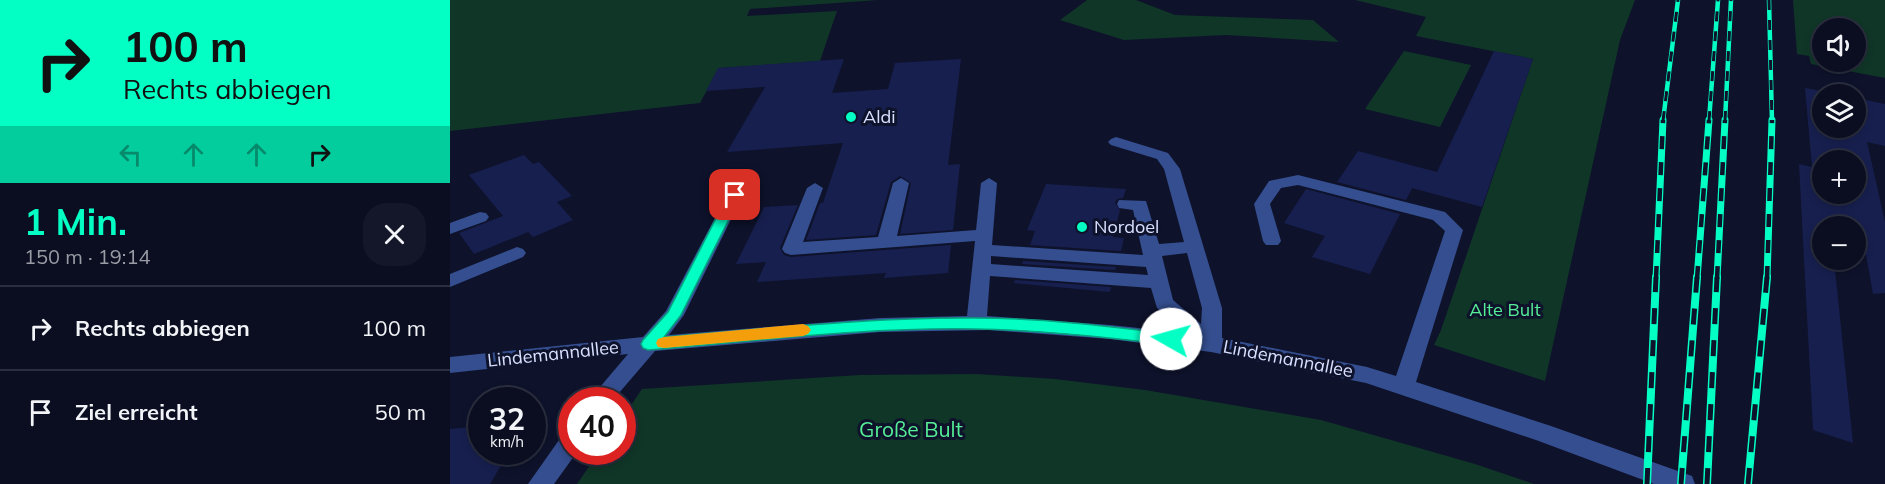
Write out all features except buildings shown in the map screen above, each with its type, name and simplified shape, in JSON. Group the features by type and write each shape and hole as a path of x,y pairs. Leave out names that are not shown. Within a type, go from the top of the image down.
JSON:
{"street":[{"path":"1116,142 1163,156 1172,169 1212,308 1211,344"},
{"path":"1272,241 1262,204 1275,184 1298,180 1440,216 1454,230 1404,386"},
{"path":"886,242 901,183"},
{"path":"976,323 989,183"},
{"path":"815,188 791,249 886,242 983,242 1152,256 1195,247"},
{"path":"611,387 674,315 735,195"},
{"path":"1125,204 1140,205 1164,303 1211,344"},
{"path":"450,229 480,217"},
{"path":"450,281 517,253"},
{"path":"981,269 1159,282"},
{"name":"Lindemannallee","path":"450,365 648,344 880,325 976,323 1110,332 1211,344 1367,375 1543,433 1683,484"},
{"path":"540,484 558,459"}],"green space":[{"path":"450,0 878,0 750,9 747,16 837,11 820,61 719,68 700,103 450,131"},
{"path":"1087,0 1136,0 1175,15 1313,20 1339,42 1226,35 1124,40 1060,20"},
{"name":"Alte Bult","path":"1355,0 1635,0 1620,40 1545,381 1434,345 1533,59 1416,36 1426,17"},
{"path":"1793,0 1885,0 1885,78 1853,72 1866,72 1866,18 1812,18 1812,64 1809,56 1797,54"},
{"path":"1404,51 1471,65 1440,127 1365,109"},
{"name":"Große Bult","path":"976,374 1055,379 1145,390 1321,420 1475,464 1534,484 577,484 590,465 636,465 636,398 642,389 860,375"}],"railway":[{"path":"1663,121 1678,0"},
{"path":"1709,121 1718,0"},
{"path":"1725,121 1731,0"},
{"path":"1769,0 1772,120"},
{"path":"1656,279 1663,120"},
{"path":"1697,279 1709,120"},
{"path":"1717,279 1725,120"},
{"path":"1767,279 1772,120"},
{"path":"1647,484 1656,277"},
{"path":"1681,484 1697,277"},
{"path":"1707,484 1717,277"},
{"path":"1748,484 1767,277"}],"slow traffic":[{"path":"664,343 803,330"}],"place":[{"name":"Aldi","path":"851,117"},
{"name":"Nordoel","path":"1082,227"}],"route":[{"path":"735,195 674,315 648,344 880,325 976,323 1110,332 1171,339"}]}
